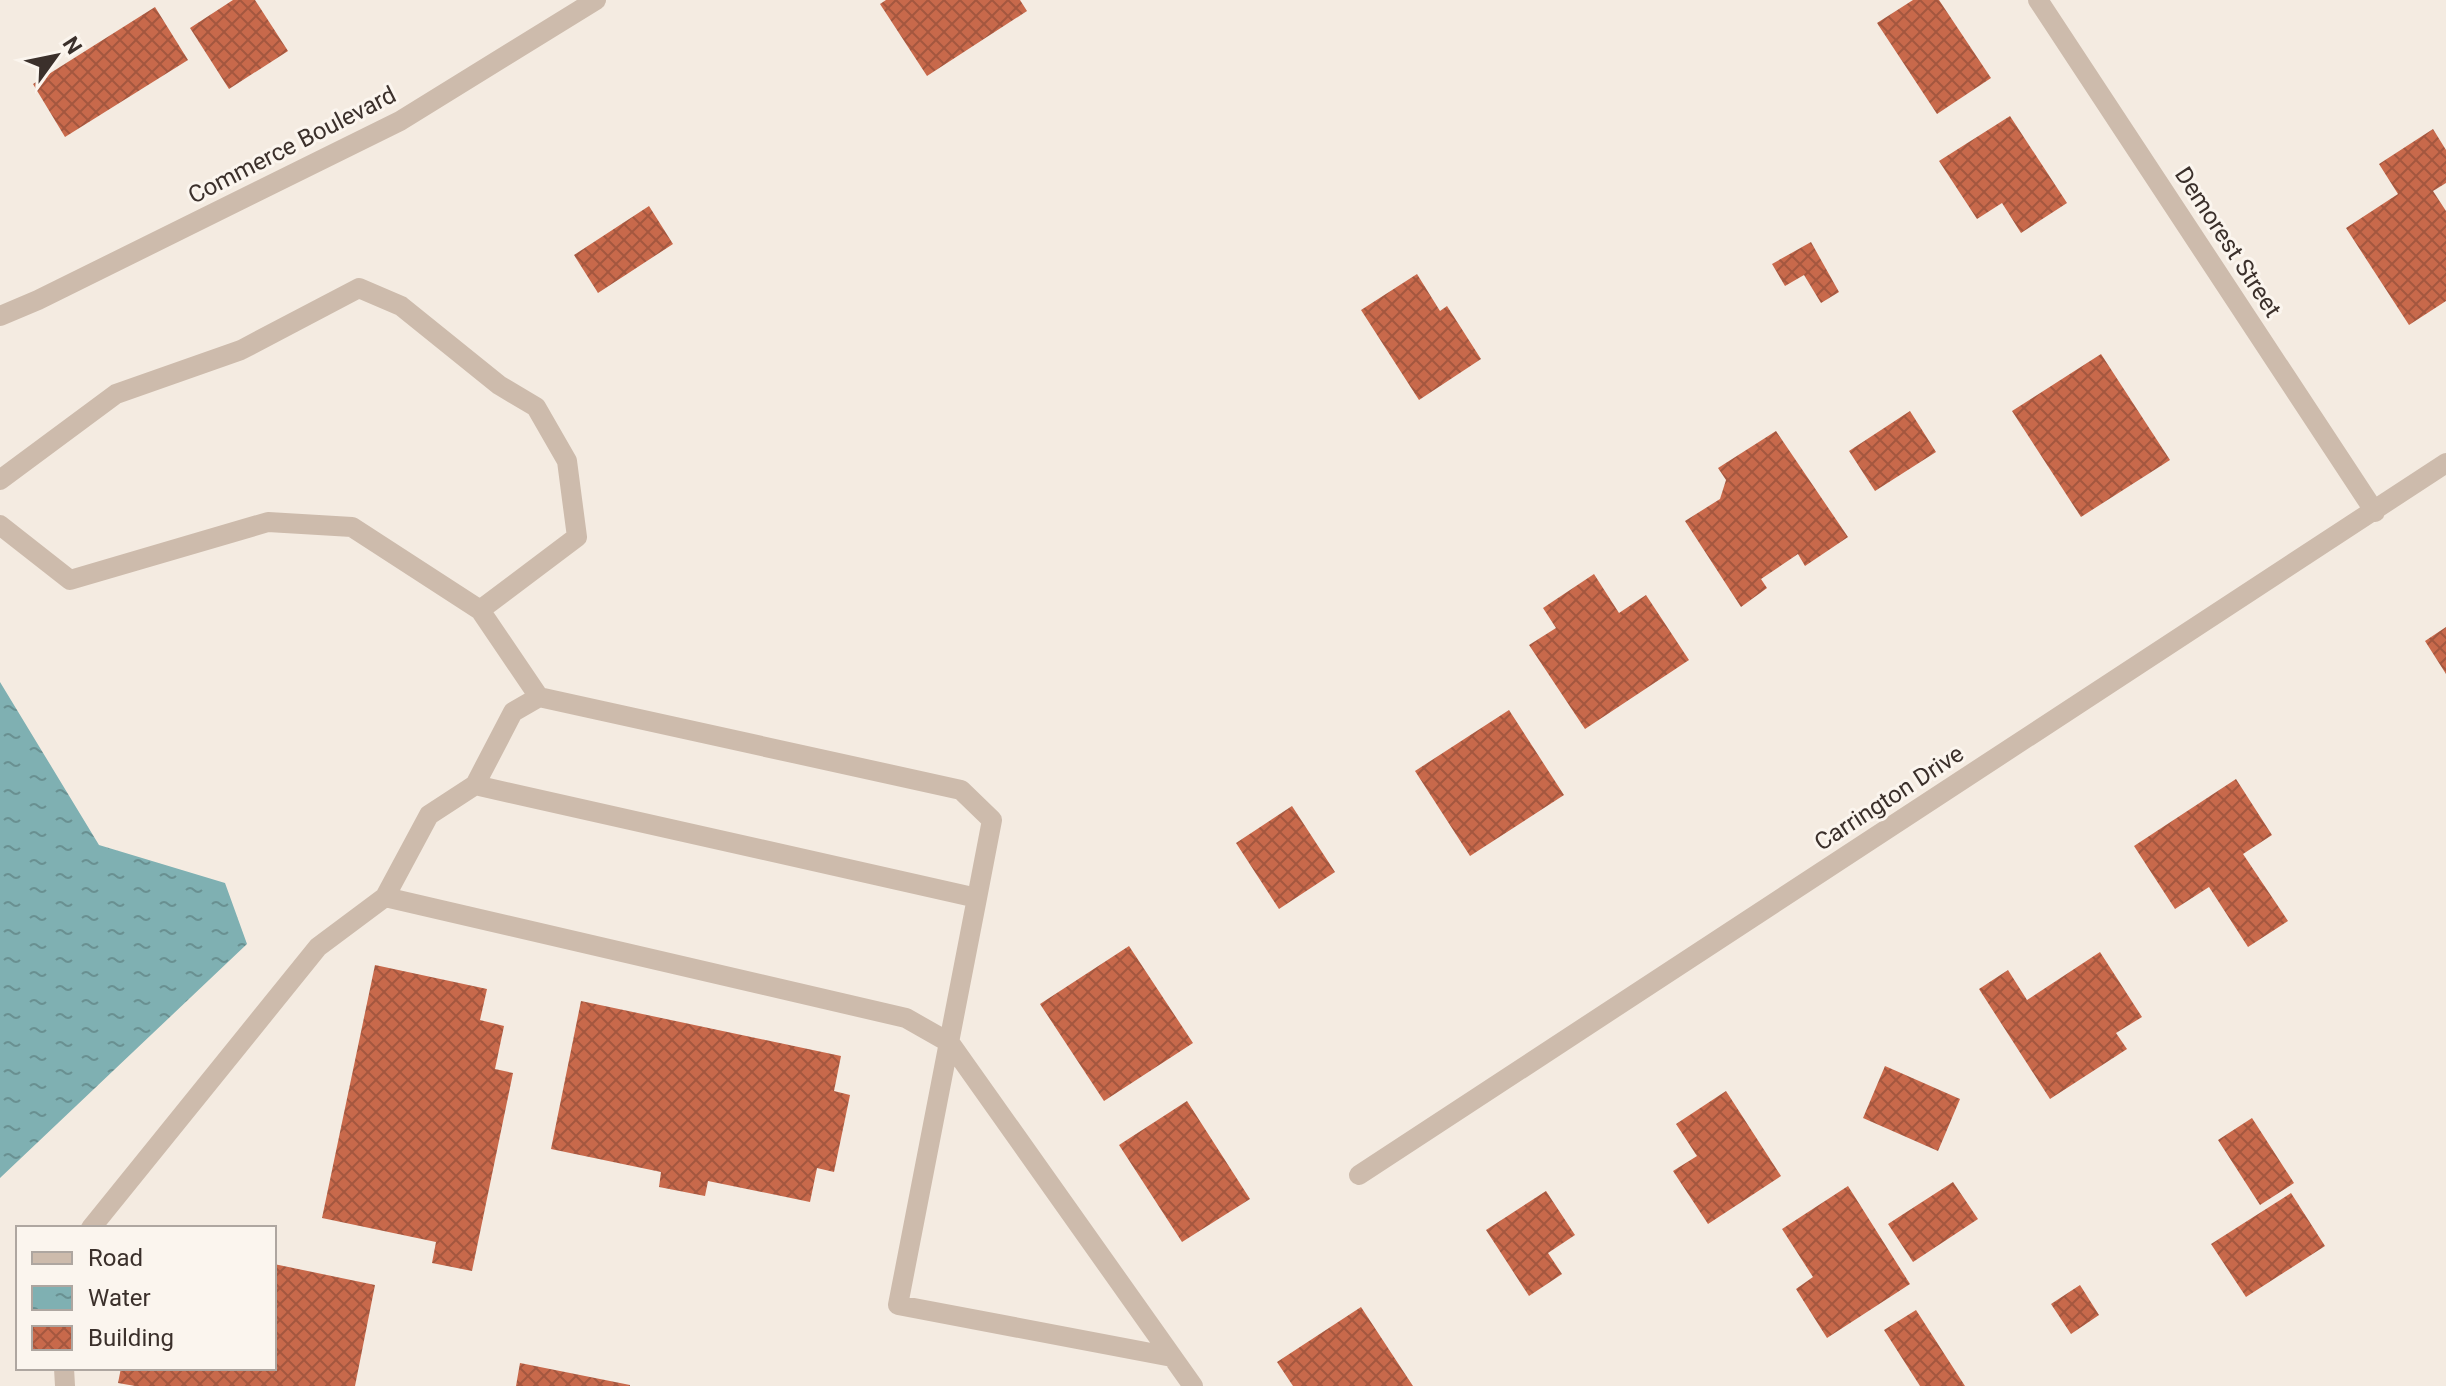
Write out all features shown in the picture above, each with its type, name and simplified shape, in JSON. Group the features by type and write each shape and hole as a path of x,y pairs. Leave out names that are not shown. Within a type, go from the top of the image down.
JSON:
{"street":[{"name":"Commerce Boulevard","path":"0,316 400,121 596,0"},
{"name":"Demorest Street","path":"2038,0 2375,512"},
{"path":"0,480 116,394 241,350 359,288 401,306 499,385 536,407 567,461 577,537 480,610"},
{"name":"Carrington Drive","path":"1359,1175 2446,463"},
{"path":"0,525 70,580 268,522 352,527 480,610 539,697"},
{"path":"93,1226 318,947 385,897 429,815 475,785 513,712 539,697 961,790 992,820 898,1305 1172,1357"},
{"path":"475,785 977,898"},
{"path":"385,897 906,1018 950,1043 1193,1386"}],"water":[{"path":"0,682 99,845 225,883 247,944 0,1178"}],"building":[{"path":"233,0 255,0 288,51 229,89 190,28"},
{"path":"886,0 1020,0 1027,11 927,76 880,4"},
{"path":"1913,0 1939,0 1991,78 1937,114 1877,23"},
{"path":"155,7 188,60 65,137 33,84"},
{"path":"2010,116 2067,203 2021,233 2002,203 1977,219 1939,161"},
{"path":"2433,129 2446,150 2446,183 2433,191 2446,211 2446,301 2409,325 2346,228 2398,194 2379,164"},
{"path":"649,206 673,244 598,293 574,255"},
{"path":"1811,242 1839,292 1821,303 1804,275 1785,286 1772,264"},
{"path":"1417,274 1440,311 1447,306 1481,359 1419,400 1361,310"},
{"path":"2101,354 2170,460 2081,517 2012,411"},
{"path":"1910,411 1936,452 1875,491 1849,451"},
{"path":"1776,431 1848,537 1805,566 1798,554 1761,579 1767,588 1741,607 1685,521 1720,499 1726,480 1718,468"},
{"path":"1594,574 1619,613 1646,595 1689,660 1585,729 1529,645 1556,628 1543,608"},
{"path":"2446,627 2446,674 2425,641"},
{"path":"1509,710 1564,795 1470,856 1415,771"},
{"path":"2236,779 2272,835 2243,854 2288,921 2248,947 2209,887 2175,909 2134,846"},
{"path":"1292,806 1335,872 1279,909 1236,843"},
{"path":"1129,946 1193,1043 1104,1101 1040,1004"},
{"path":"2100,952 2142,1017 2116,1033 2127,1049 2050,1099 1979,989 2008,970 2027,1000"},
{"path":"375,965 487,989 480,1020 504,1026 495,1069 513,1073 472,1271 432,1263 436,1242 322,1218"},
{"path":"581,1001 841,1056 834,1091 850,1095 834,1172 817,1168 810,1202 708,1181 705,1196 659,1187 661,1172 551,1149"},
{"path":"1885,1066 1960,1099 1938,1151 1863,1118"},
{"path":"1726,1091 1781,1176 1708,1224 1673,1171 1697,1156 1676,1124"},
{"path":"1187,1101 1250,1199 1182,1242 1119,1145"},
{"path":"2252,1118 2294,1183 2260,1205 2218,1140"},
{"path":"1953,1182 1978,1219 1913,1262 1888,1224"},
{"path":"1848,1186 1910,1284 1827,1338 1796,1289 1813,1277 1782,1229"},
{"path":"1546,1191 1575,1235 1548,1253 1562,1274 1529,1296 1486,1230"},
{"path":"2291,1193 2325,1246 2246,1297 2211,1244"},
{"path":"276,1264 375,1285 355,1386 135,1386 118,1383 121,1370 276,1370"},
{"path":"2080,1285 2099,1315 2071,1334 2051,1304"},
{"path":"1361,1307 1413,1386 1293,1386 1277,1362"},
{"path":"1916,1310 1965,1386 1920,1386 1884,1330"},
{"path":"520,1363 630,1385 630,1386 516,1386"}]}
